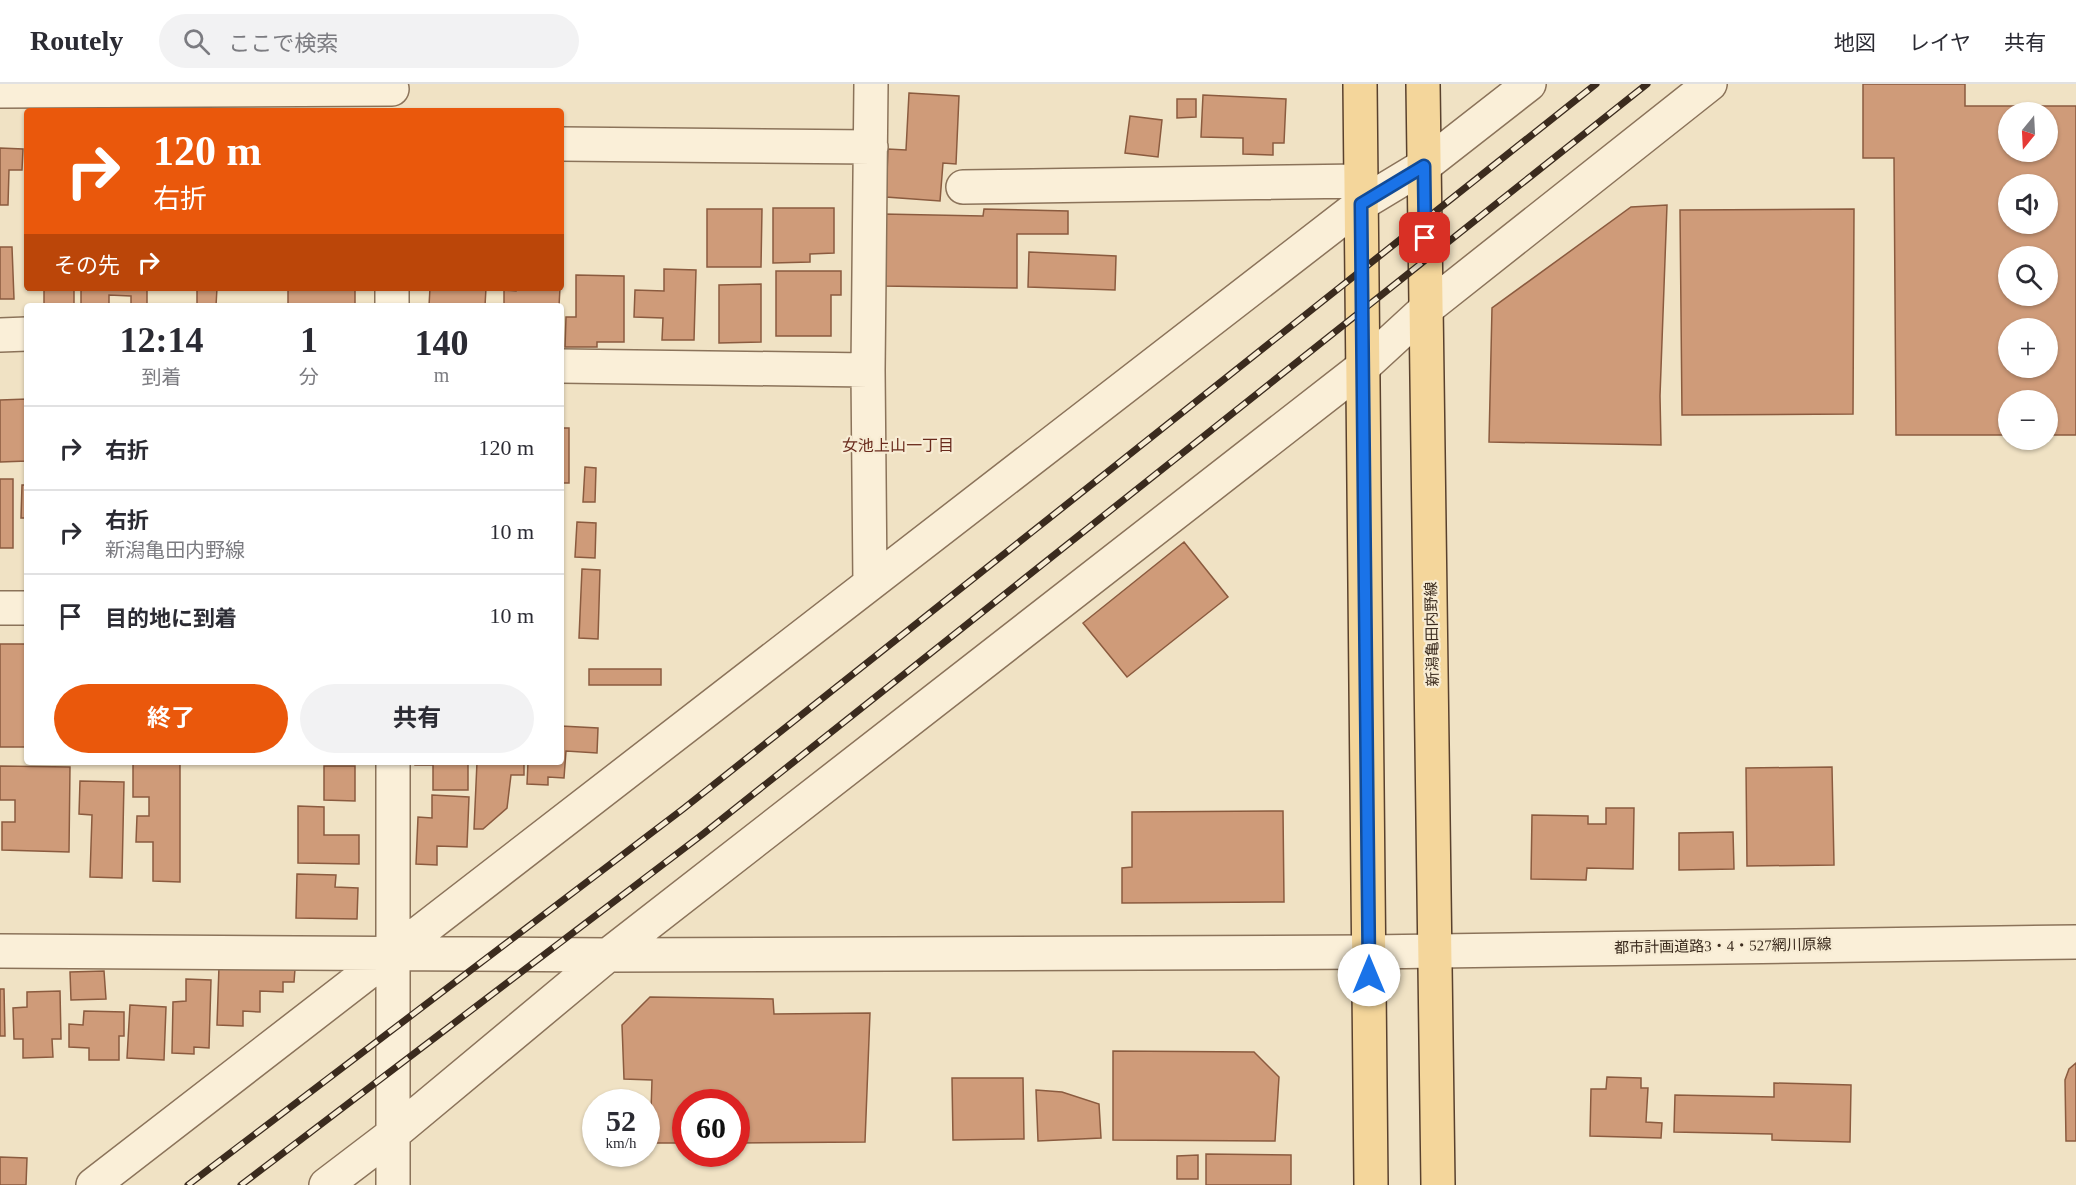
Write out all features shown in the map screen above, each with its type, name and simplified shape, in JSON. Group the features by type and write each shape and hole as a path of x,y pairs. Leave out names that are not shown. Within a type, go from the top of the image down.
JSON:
{"main road":[{"path":"1360,84 1371,1185"},
{"name":"新潟亀田内野線","path":"1423,84 1438,1185"}],"street":[{"path":"870,584 868,370 871,84"},
{"path":"93,1185 870,584 1361,193 1424,166 1529,84"},
{"path":"326,1185 393,1134 608,955 1364,366 1426,309 1710,84"},
{"path":"0,91 392,95"},
{"path":"564,144 871,147"},
{"path":"963,187 1361,193"},
{"path":"0,335 24,334"},
{"path":"564,366 868,370"},
{"path":"0,608 24,608"},
{"path":"393,765 393,1185"},
{"name":"都市計画道路3・4・527網川原線","path":"0,951 608,955 1369,951 2076,942"}],"building":[{"path":"1863,84 1965,84 1965,106 1998,106 1998,162 2058,162 2058,106 2076,106 2076,435 2058,435 2058,390 1998,390 1998,435 1896,435 1894,158 1863,158"},
{"path":"909,93 959,96 956,164 943,163 940,201 886,197 888,149 906,150"},
{"path":"1203,95 1286,99 1284,143 1273,143 1273,155 1243,154 1243,138 1201,137"},
{"path":"1177,99 1196,99 1196,117 1177,118"},
{"path":"1130,116 1162,120 1158,157 1125,153"},
{"path":"0,148 23,149 22,170 9,170 8,205 0,205"},
{"path":"1667,205 1660,396 1661,445 1489,442 1492,308 1631,207"},
{"path":"773,208 834,208 834,253 810,254 810,262 773,263"},
{"path":"707,209 762,209 761,267 707,267"},
{"path":"984,209 1068,211 1068,234 1017,234 1017,288 882,286 883,214 983,216"},
{"path":"1854,209 1853,414 1682,415 1680,210"},
{"path":"0,247 12,247 14,299 0,299"},
{"path":"1029,252 1116,256 1115,290 1028,287"},
{"path":"664,269 696,270 694,340 662,340 663,318 634,317 635,290 664,291"},
{"path":"776,271 841,271 841,295 831,295 831,336 776,336"},
{"path":"576,275 624,276 624,342 597,342 597,347 565,347 566,317 576,317"},
{"path":"761,284 761,342 719,343 719,285"},
{"path":"44,291 74,291 74,303 44,303"},
{"path":"81,291 147,291 147,303 131,303 131,296 109,295 109,303 81,303"},
{"path":"197,291 217,291 216,303 197,303"},
{"path":"288,291 355,291 355,303 288,303"},
{"path":"430,291 486,291 485,303 429,303"},
{"path":"504,291 560,291 559,303 504,303"},
{"path":"24,399 24,461 0,462 0,400"},
{"path":"564,428 569,428 569,483 564,483"},
{"path":"585,467 596,468 595,502 583,502"},
{"path":"0,479 13,479 13,548 0,548"},
{"path":"22,485 24,485 24,518 21,518"},
{"path":"577,522 596,523 595,558 575,557"},
{"path":"1184,542 1228,597 1127,677 1083,623"},
{"path":"582,569 600,570 598,639 579,638"},
{"path":"0,644 24,644 24,747 0,747"},
{"path":"589,669 661,669 661,685 589,685"},
{"path":"564,726 598,728 597,753 566,751 564,778 548,777 548,785 527,784 528,765 564,765"},
{"path":"133,765 180,765 180,882 153,881 153,842 136,842 137,816 149,816 149,797 133,797"},
{"path":"433,765 468,765 468,790 433,790"},
{"path":"477,765 524,765 524,775 511,775 507,808 483,829 474,829"},
{"path":"0,766 70,767 69,852 2,850 2,822 15,822 15,800 0,800"},
{"path":"324,766 355,766 355,801 324,800"},
{"path":"1832,767 1834,865 1747,866 1746,768"},
{"path":"80,781 124,782 122,878 90,877 92,815 79,814"},
{"path":"432,795 469,797 467,847 437,846 437,865 416,864 418,817 432,818"},
{"path":"298,806 324,807 324,835 359,835 359,864 298,863"},
{"path":"1606,808 1634,808 1633,869 1587,868 1586,880 1531,879 1532,815 1588,816 1588,824 1606,824"},
{"path":"1283,811 1284,902 1122,903 1122,868 1132,867 1132,812"},
{"path":"1733,832 1734,869 1679,870 1679,833"},
{"path":"297,874 336,875 335,887 358,888 357,919 296,918"},
{"path":"219,966 295,969 294,982 283,982 283,992 260,991 260,1012 243,1011 243,1026 217,1025"},
{"path":"104,971 106,999 71,1000 70,972"},
{"path":"186,979 211,980 209,1048 194,1047 194,1054 172,1053 173,1002 186,1001"},
{"path":"0,989 4,989 5,1036 0,1036"},
{"path":"60,991 61,1039 52,1039 53,1057 23,1058 23,1039 14,1039 13,1008 27,1007 27,992"},
{"path":"650,997 773,999 774,1014 870,1013 865,1142 750,1143 750,1089 672,1089 672,1143 660,1143 660,1089 652,1089 652,1080 624,1079 622,1025"},
{"path":"130,1005 166,1007 164,1060 127,1058"},
{"path":"84,1011 124,1012 124,1036 119,1036 119,1060 89,1060 89,1048 69,1047 69,1024 83,1025"},
{"path":"1113,1051 1254,1052 1279,1077 1275,1141 1113,1140"},
{"path":"2076,1063 2076,1141 2066,1141 2065,1080 2069,1069"},
{"path":"1607,1077 1641,1078 1641,1088 1648,1088 1646,1122 1662,1123 1661,1138 1590,1136 1591,1089 1606,1089"},
{"path":"952,1078 1023,1078 1024,1139 953,1140"},
{"path":"1774,1083 1851,1085 1850,1142 1772,1140 1772,1134 1674,1132 1675,1095 1774,1097"},
{"path":"1036,1090 1062,1092 1099,1104 1101,1138 1038,1141"},
{"path":"1206,1154 1291,1155 1291,1185 1206,1185"},
{"path":"1198,1155 1198,1179 1177,1179 1177,1156"},
{"path":"0,1157 27,1158 26,1185 0,1185"}],"railway":[{"path":"188,1185 683,809 1596,84"},
{"path":"241,1185 703,834 1647,84"}],"district":[{"name":"女池上山一丁目","path":"898,445"}],"route":[{"path":"1369,975 1361,204 1424,166 1425,238"}]}
